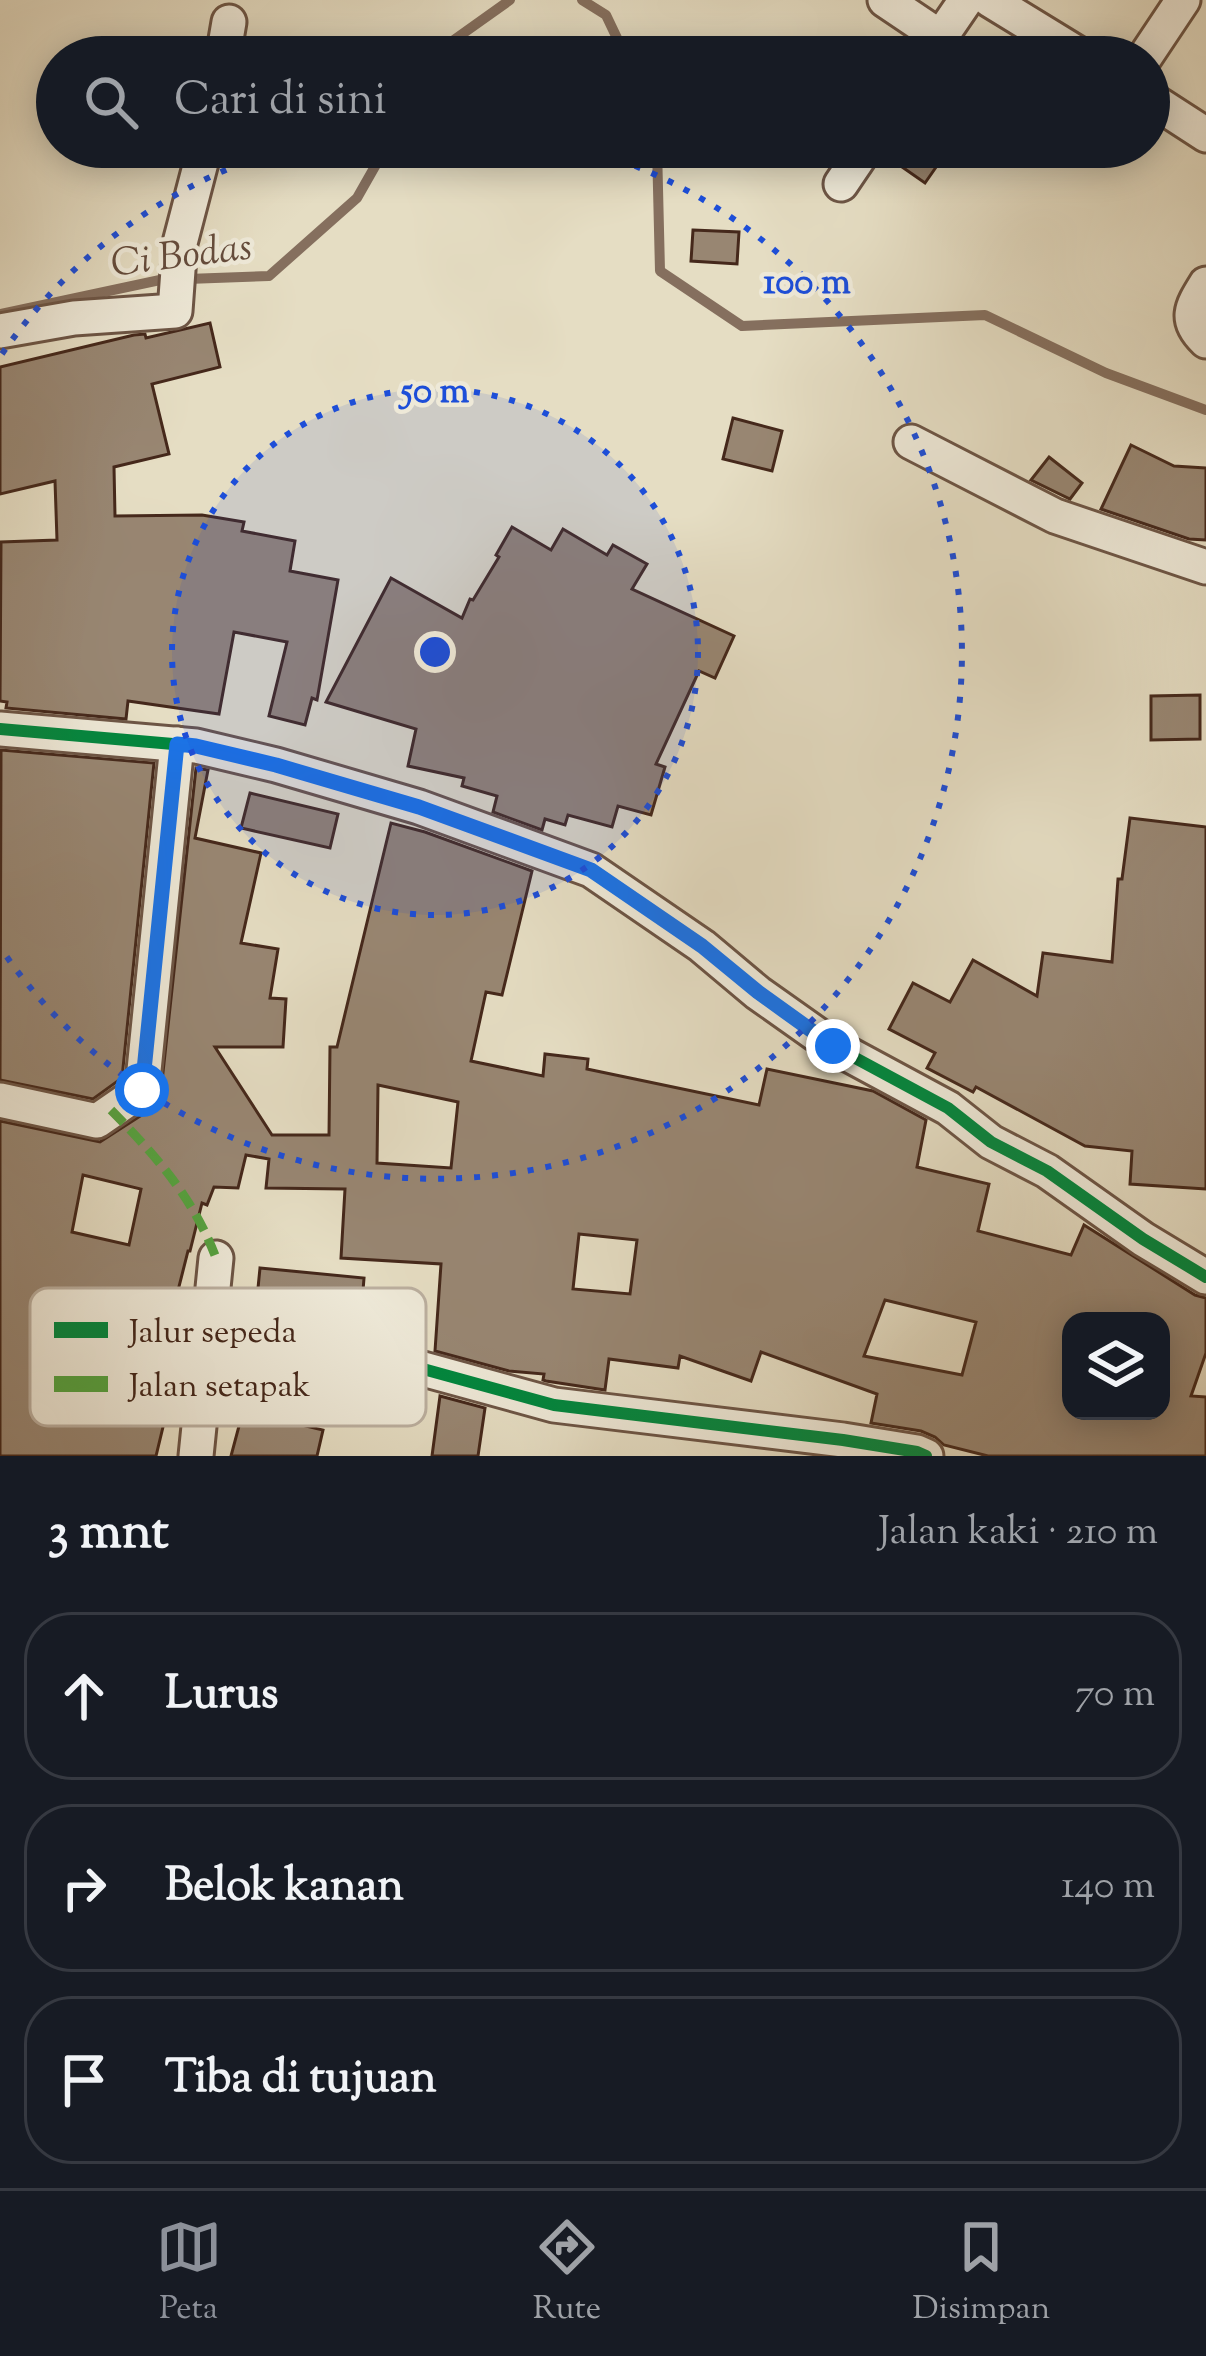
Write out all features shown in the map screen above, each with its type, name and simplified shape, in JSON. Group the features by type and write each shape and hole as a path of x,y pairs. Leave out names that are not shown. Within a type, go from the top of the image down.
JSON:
{"street":[{"path":"885,0 923,36"},
{"path":"941,36 966,0"},
{"path":"990,0 1049,36"},
{"path":"1159,36 1183,0"},
{"path":"227,36 230,22"},
{"path":"1170,112 1206,135"},
{"path":"0,331 74,318 175,310 180,243 200,168"},
{"path":"841,184 852,168"},
{"path":"1206,284 1191,313 1193,329 1206,341"},
{"path":"911,442 1055,516 1206,567"},
{"path":"0,729 196,746 276,765 419,807 591,870 702,946 833,1046 948,1108 991,1142 1047,1171 1142,1239 1206,1277"},
{"path":"0,1100 97,1120 142,1090 177,744"},
{"path":"213,1288 216,1258"},
{"path":"426,1370 554,1405 843,1440 926,1456"},
{"path":"196,1456 199,1426"}],"building":[{"path":"904,168 935,168 925,183"},
{"path":"693,230 739,232 737,264 691,261"},
{"path":"210,323 220,367 152,384 169,454 114,467 115,516 202,515 244,522 242,531 295,541 290,571 338,580 317,700 312,698 305,725 269,716 287,642 234,632 219,714 128,701 126,719 6,708 7,702 0,701 1,542 57,540 55,481 0,494 0,367 134,335 145,334 146,338"},
{"path":"733,418 782,431 772,471 723,459"},
{"path":"1131,445 1174,466 1206,468 1206,540 1189,539 1101,509"},
{"path":"1049,457 1082,483 1070,499 1031,480"},
{"path":"512,527 551,550 563,529 607,555 613,545 647,564 632,589 734,636 715,678 699,671 656,764 665,767 651,815 618,806 612,827 568,815 565,825 545,819 542,830 493,812 497,796 462,786 464,778 408,766 416,729 326,702 391,578 462,618"},
{"path":"1200,695 1200,739 1151,740 1151,696"},
{"path":"1,750 154,763 122,1078 93,1099 0,1080"},
{"path":"196,768 208,770 195,838 261,853 241,943 278,949 270,998 286,999 283,1047 215,1047 272,1135 329,1135 330,1047 337,1047 391,823 425,832 532,871 502,995 486,992 471,1061 543,1076 545,1054 588,1059 587,1069 759,1105 767,1069 873,1091 926,1120 917,1167 989,1184 978,1231 1071,1255 1084,1225 1206,1298 1206,1353 1191,1396 1206,1397 1206,1456 988,1456 944,1445 921,1431 871,1423 877,1394 761,1352 751,1381 680,1356 678,1368 609,1359 605,1390 546,1381 544,1374 509,1371 435,1351 441,1264 341,1258 345,1189 266,1188 269,1159 246,1155 238,1188 214,1187 207,1205 202,1203 179,1288 30,1288 30,1426 163,1426 156,1456 0,1456 0,1121 100,1142 160,1100","holes":["378,1085 458,1102 451,1168 377,1163","83,1175 141,1189 129,1245 72,1232","579,1234 637,1240 630,1294 573,1289","885,1300 976,1322 962,1375 864,1356"]},
{"path":"250,793 338,814 330,848 241,828"},
{"path":"1130,818 1206,827 1206,1189 1130,1184 1132,1151 1085,1146 976,1087 973,1092 927,1068 935,1053 889,1029 913,983 950,1002 973,960 1037,996 1043,953 1112,962 1118,879 1122,879"},
{"path":"260,1268 364,1278 363,1288 258,1288"},
{"path":"440,1396 485,1408 478,1456 432,1456"},
{"path":"239,1426 323,1430 317,1456 231,1456"}],"waterway":[{"name":"Ci Bodas","path":"459,36 510,0"},
{"name":"Ci Bodas","path":"582,0 606,15 616,36"},
{"name":"Ci Bodas","path":"0,314 160,280 269,276 357,198 374,168"},
{"name":"Ci Bodas","path":"658,168 660,271 742,326 985,315 1106,373 1206,410"}],"marked path":[{"path":"111,1110 172,1178 216,1258"}],"cycle path":[{"path":"0,729 196,746 276,765 419,807 591,870 702,946 833,1046 948,1108 991,1142 1047,1171 1206,1277"},
{"path":"426,1370 554,1405 843,1440 926,1456"}],"route":[{"path":"142,1090 177,744 276,765 419,807 591,870 702,946 833,1046"}]}
